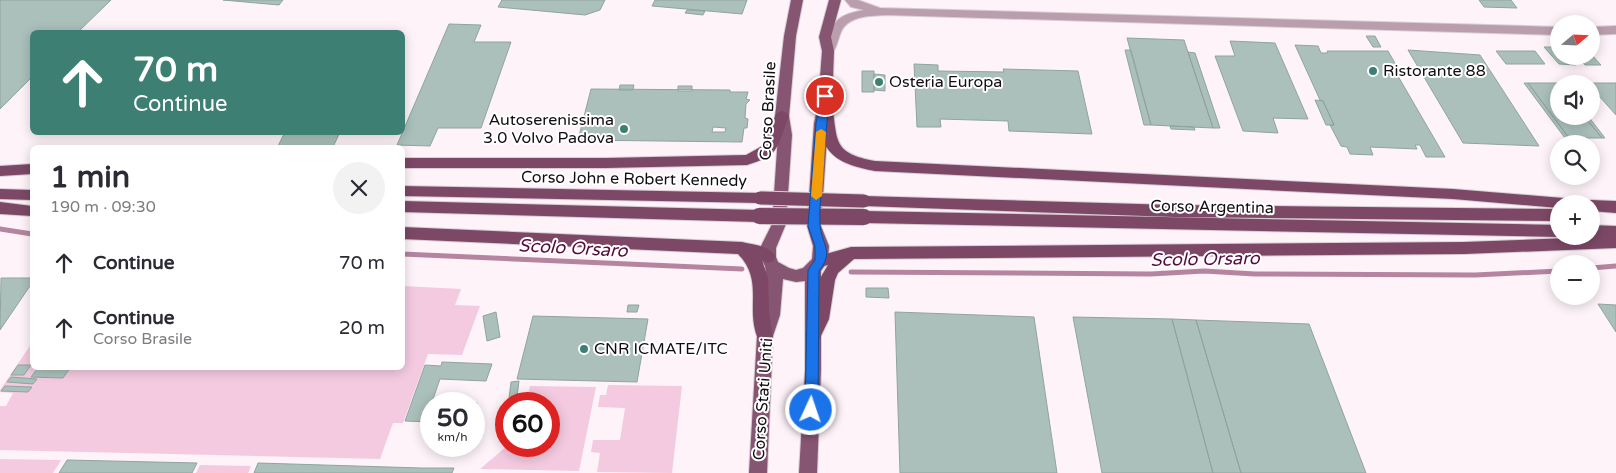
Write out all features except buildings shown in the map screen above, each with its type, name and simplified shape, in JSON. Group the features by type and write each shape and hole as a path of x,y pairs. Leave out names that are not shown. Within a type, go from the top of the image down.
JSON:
{"highway":[{"path":"825,105 828,132 835,149 851,161 875,166 1453,194 1550,202"},
{"path":"405,163 606,163 747,160 762,156 772,147 775,132 782,116"},
{"path":"0,170 30,169"},
{"path":"0,179 30,180"},
{"name":"Corso John e Robert Kennedy","path":"405,191 864,201"},
{"path":"0,194 30,195"},
{"name":"Corso Argentina","path":"864,201 1174,211 1550,215"},
{"name":"Corso John e Robert Kennedy","path":"405,206 864,217"},
{"path":"1600,206 1616,207"},
{"path":"0,208 30,211"},
{"path":"1600,215 1616,216"},
{"name":"Corso Argentina","path":"864,217 1550,231"},
{"path":"1600,231 1616,232"},
{"path":"405,233 742,248 762,252 771,262"},
{"path":"818,259 851,253 1464,248 1616,242"},
{"path":"742,248 757,265 762,281 761,313 765,336"},
{"path":"813,335 821,319 826,280 833,269 851,253"}],"main road":[{"name":"Corso Brasile","path":"779,224 785,134 782,116 790,36 797,0"},
{"path":"808,473 818,259 814,226 821,123 825,105 828,51 825,37 835,0"},
{"name":"Corso Stati Uniti","path":"758,473 765,336 772,315 775,280 771,262 771,240 779,224"},
{"path":"771,262 785,274 796,276 807,274 818,259"}],"street":[{"path":"851,0 855,4 887,11"},
{"path":"828,51 835,38 836,30 846,19 863,13 887,11 1550,31"},
{"path":"1600,31 1616,30"}],"shaded area":[{"path":"405,286 461,289 455,305 480,306 462,355 428,354 403,423 393,423 380,459 0,450 0,406 6,406 13,393 0,392 30,346 30,370 405,370"},
{"path":"608,385 682,386 672,473 597,472 600,453 591,452 593,440 620,440 625,408 598,407 600,395 606,395"},
{"path":"530,386 596,387 579,471 480,469 495,456 560,457 560,392 529,392"},
{"path":"0,459 61,460 53,473 0,473"},
{"path":"200,465 251,466 248,473 196,473"}],"waterway":[{"name":"Scolo Orsaro","path":"0,229 30,234"},
{"name":"Scolo Orsaro","path":"405,254 742,269"},
{"name":"Scolo Orsaro","path":"1600,267 1616,266"},
{"name":"Scolo Orsaro","path":"851,272 1151,274 1204,271 1255,274 1475,275 1550,271"}],"slow traffic":[{"path":"816,196 821,132"}],"place":[{"name":"Ristorante 88","path":"1373,71"},
{"name":"Osteria Europa","path":"879,82"},
{"name":"Autoserenissima 3.0 Volvo Padova","path":"624,129"},
{"name":"CNR ICMATE/ITC","path":"584,349"}],"route":[{"path":"811,410 814,270 818,266 821,254 821,246 815,234 814,226 821,123 825,96"}]}
